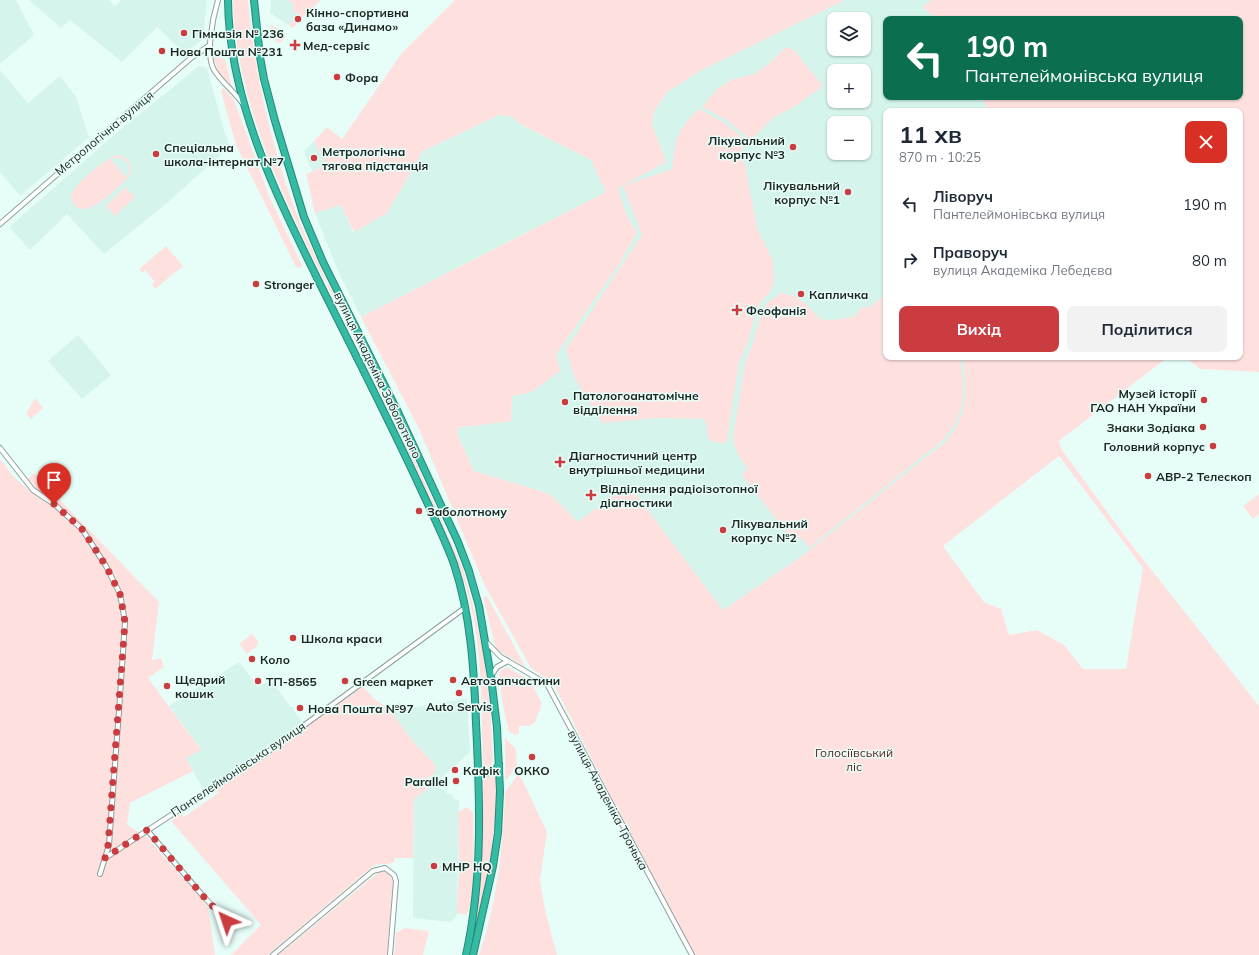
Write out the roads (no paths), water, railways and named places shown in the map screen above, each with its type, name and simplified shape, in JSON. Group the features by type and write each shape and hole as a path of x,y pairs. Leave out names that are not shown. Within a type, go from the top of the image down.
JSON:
{"highway":[{"name":"вулиця Академіка Заболотного","path":"228,0 231,44 236,72 246,109 267,170 291,224 392,426 447,546 466,607 474,682 478,768 478,872 473,919 466,955"},
{"name":"вулиця Академіка Заболотного","path":"254,0 260,58 264,79 304,217 323,262 397,410 458,542 469,571 479,606 491,677 497,727 500,791 498,834 489,891 473,955"},
{"path":"478,768 482,771 490,773 497,768 499,764"}],"street":[{"path":"218,0 210,45 210,56 213,69 236,94 246,109"},
{"name":"Метрологічна вулиця","path":"0,224 192,58 210,45"},
{"path":"0,448 33,490 54,504 82,529 106,566 120,594 125,622 108,845 100,874"},
{"name":"Пантелеймонівська вулиця","path":"105,858 262,756 466,607"},
{"name":"вулиця Академіка Тронька","path":"485,641 496,653 547,684 692,955"},
{"path":"491,677 497,667 508,661"},
{"path":"147,830 203,896 227,921"},
{"path":"273,955 373,871 379,868 390,870 394,875 396,882 390,955"}],"place":[{"name":"Кінно-спортивна база «Динамо»","path":"298,19"},
{"name":"Гімназія № 236","path":"184,33"},
{"name":"Мед-сервіс","path":"295,45"},
{"name":"Нова Пошта №231","path":"162,51"},
{"name":"Фора","path":"337,77"},
{"name":"Лікувальний корпус №3","path":"793,147"},
{"name":"Спеціальна школа-інтернат №7","path":"156,154"},
{"name":"Метрологічна тягова підстанція","path":"314,158"},
{"name":"Лікувальний корпус №1","path":"848,192"},
{"name":"Stronger","path":"256,284"},
{"name":"Капличка","path":"801,294"},
{"name":"Феофанія","path":"737,310"},
{"name":"Музей історії ГАО НАН України","path":"1204,400"},
{"name":"Патологоанатомічне відділення","path":"565,402"},
{"name":"Знаки Зодіака","path":"1203,427"},
{"name":"Головний корпус","path":"1213,446"},
{"name":"Діагностичний центр внутрішньої медицини","path":"560,462"},
{"name":"АВР-2 Телескоп","path":"1148,476"},
{"name":"Відділення радіоізотопної діагностики","path":"591,495"},
{"name":"Заболотному","path":"419,511"},
{"name":"Лікувальний корпус №2","path":"723,530"},
{"name":"Школа краси","path":"293,638"},
{"name":"Коло","path":"252,659"},
{"name":"Автозапчастини","path":"453,680"},
{"name":"ТП-8565","path":"258,681"},
{"name":"Green маркет","path":"345,681"},
{"name":"Щедрий кошик","path":"167,686"},
{"name":"Auto Servis","path":"459,693"},
{"name":"Нова Пошта №97","path":"300,708"},
{"name":"ОККО","path":"532,757"},
{"name":"Кафік","path":"455,770"},
{"name":"Parallel","path":"456,781"},
{"name":"MHP HQ","path":"434,866"}],"park label":[{"name":"Голосіївський ліс","path":"854,759"}]}
